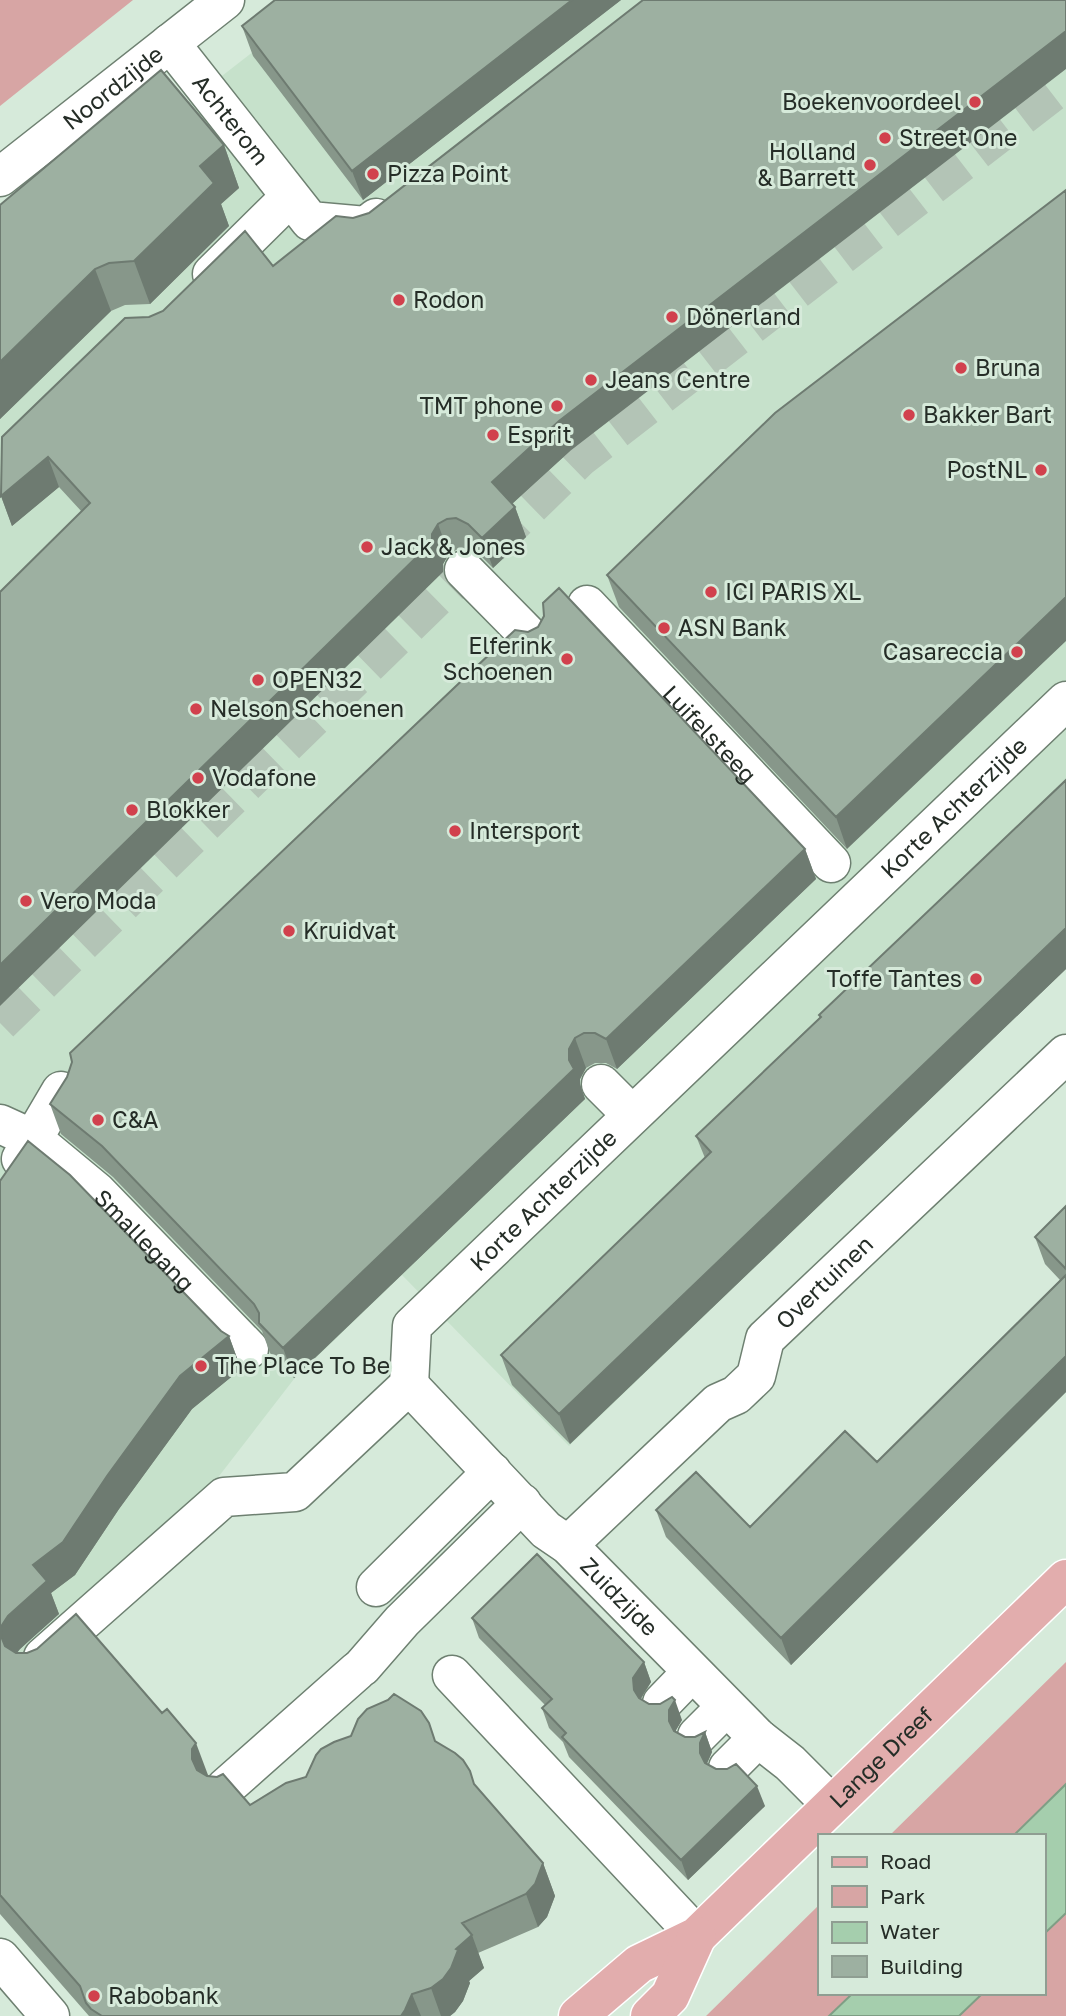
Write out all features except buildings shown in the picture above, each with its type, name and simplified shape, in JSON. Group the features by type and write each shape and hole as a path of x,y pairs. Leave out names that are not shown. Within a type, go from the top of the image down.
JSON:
{"main road":[{"name":"Lange Dreef","path":"578,2016 639,1964 697,1936 1066,1579"},
{"name":"Lange Dreef","path":"650,2016 670,1996 697,1936"}],"street":[{"name":"Noordzijde","path":"0,177 225,0"},
{"name":"Achterom","path":"170,43 310,221 366,226 398,201"},
{"path":"186,298 290,197"},
{"path":"464,570 534,641"},
{"name":"Luifelsteeg","path":"589,605 831,863"},
{"name":"Korte Achterzijde","path":"410,1385 412,1326 1066,701"},
{"name":"Overtuinen","path":"568,1545 718,1403 736,1395 756,1376 765,1339 1066,1054"},
{"path":"601,1084 632,1115"},
{"path":"18,1141 61,1091"},
{"name":"Smallegang","path":"18,1141 97,1192 249,1349"},
{"path":"34,1665 224,1497 295,1492 410,1385"},
{"name":"Zuidzijde","path":"410,1385 547,1530 568,1545 726,1707 758,1738 790,1763 832,1805"},
{"path":"376,1587 492,1472"},
{"path":"225,1788 360,1669 402,1621 522,1503"},
{"path":"662,1703 692,1672"},
{"path":"452,1675 576,1787 642,1855 697,1936"},
{"path":"697,1736 726,1707"},
{"path":"728,1768 758,1738"},
{"path":"0,1958 50,2016"}],"shaded area":[{"path":"320,0 1066,0 1066,968 569,1446 402,1275 294,1379 87,1647 0,1723 0,259 182,107"}],"green space":[{"path":"0,0 133,0 0,106"},
{"path":"1066,1662 1066,1784 1015,1834 891,1834"},
{"path":"818,1906 818,1995 851,1995 829,2016 706,2016"},
{"path":"1066,1913 1066,2016 959,2016 981,1995 1045,1995 1045,1933"}],"water":[{"path":"1066,1784 1066,1913 1045,1933 1045,1834 1015,1834"},
{"path":"851,1995 981,1995 959,2016 829,2016"}],"tunnel":[{"path":"0,1023 580,458 1066,82"}],"place":[{"name":"Boekenvoordeel","path":"975,102"},
{"name":"Street One","path":"885,138"},
{"name":"Holland & Barrett","path":"870,165"},
{"name":"Pizza Point","path":"373,174"},
{"name":"Rodon","path":"399,300"},
{"name":"Dönerland","path":"672,317"},
{"name":"Bruna","path":"961,368"},
{"name":"Jeans Centre","path":"591,380"},
{"name":"TMT phone","path":"557,406"},
{"name":"Bakker Bart","path":"909,415"},
{"name":"Esprit","path":"493,435"},
{"name":"PostNL","path":"1041,470"},
{"name":"Jack & Jones","path":"367,547"},
{"name":"ICI PARIS XL","path":"711,592"},
{"name":"ASN Bank","path":"664,628"},
{"name":"Casareccia","path":"1017,652"},
{"name":"Elferink Schoenen","path":"567,659"},
{"name":"OPEN32","path":"258,680"},
{"name":"Nelson Schoenen","path":"196,709"},
{"name":"Vodafone","path":"198,778"},
{"name":"Blokker","path":"132,810"},
{"name":"Intersport","path":"455,831"},
{"name":"Vero Moda","path":"26,901"},
{"name":"Kruidvat","path":"289,931"},
{"name":"Toffe Tantes","path":"976,979"},
{"name":"C&A","path":"98,1120"},
{"name":"The Place To Be","path":"201,1366"},
{"name":"Rabobank","path":"94,1996"}]}
